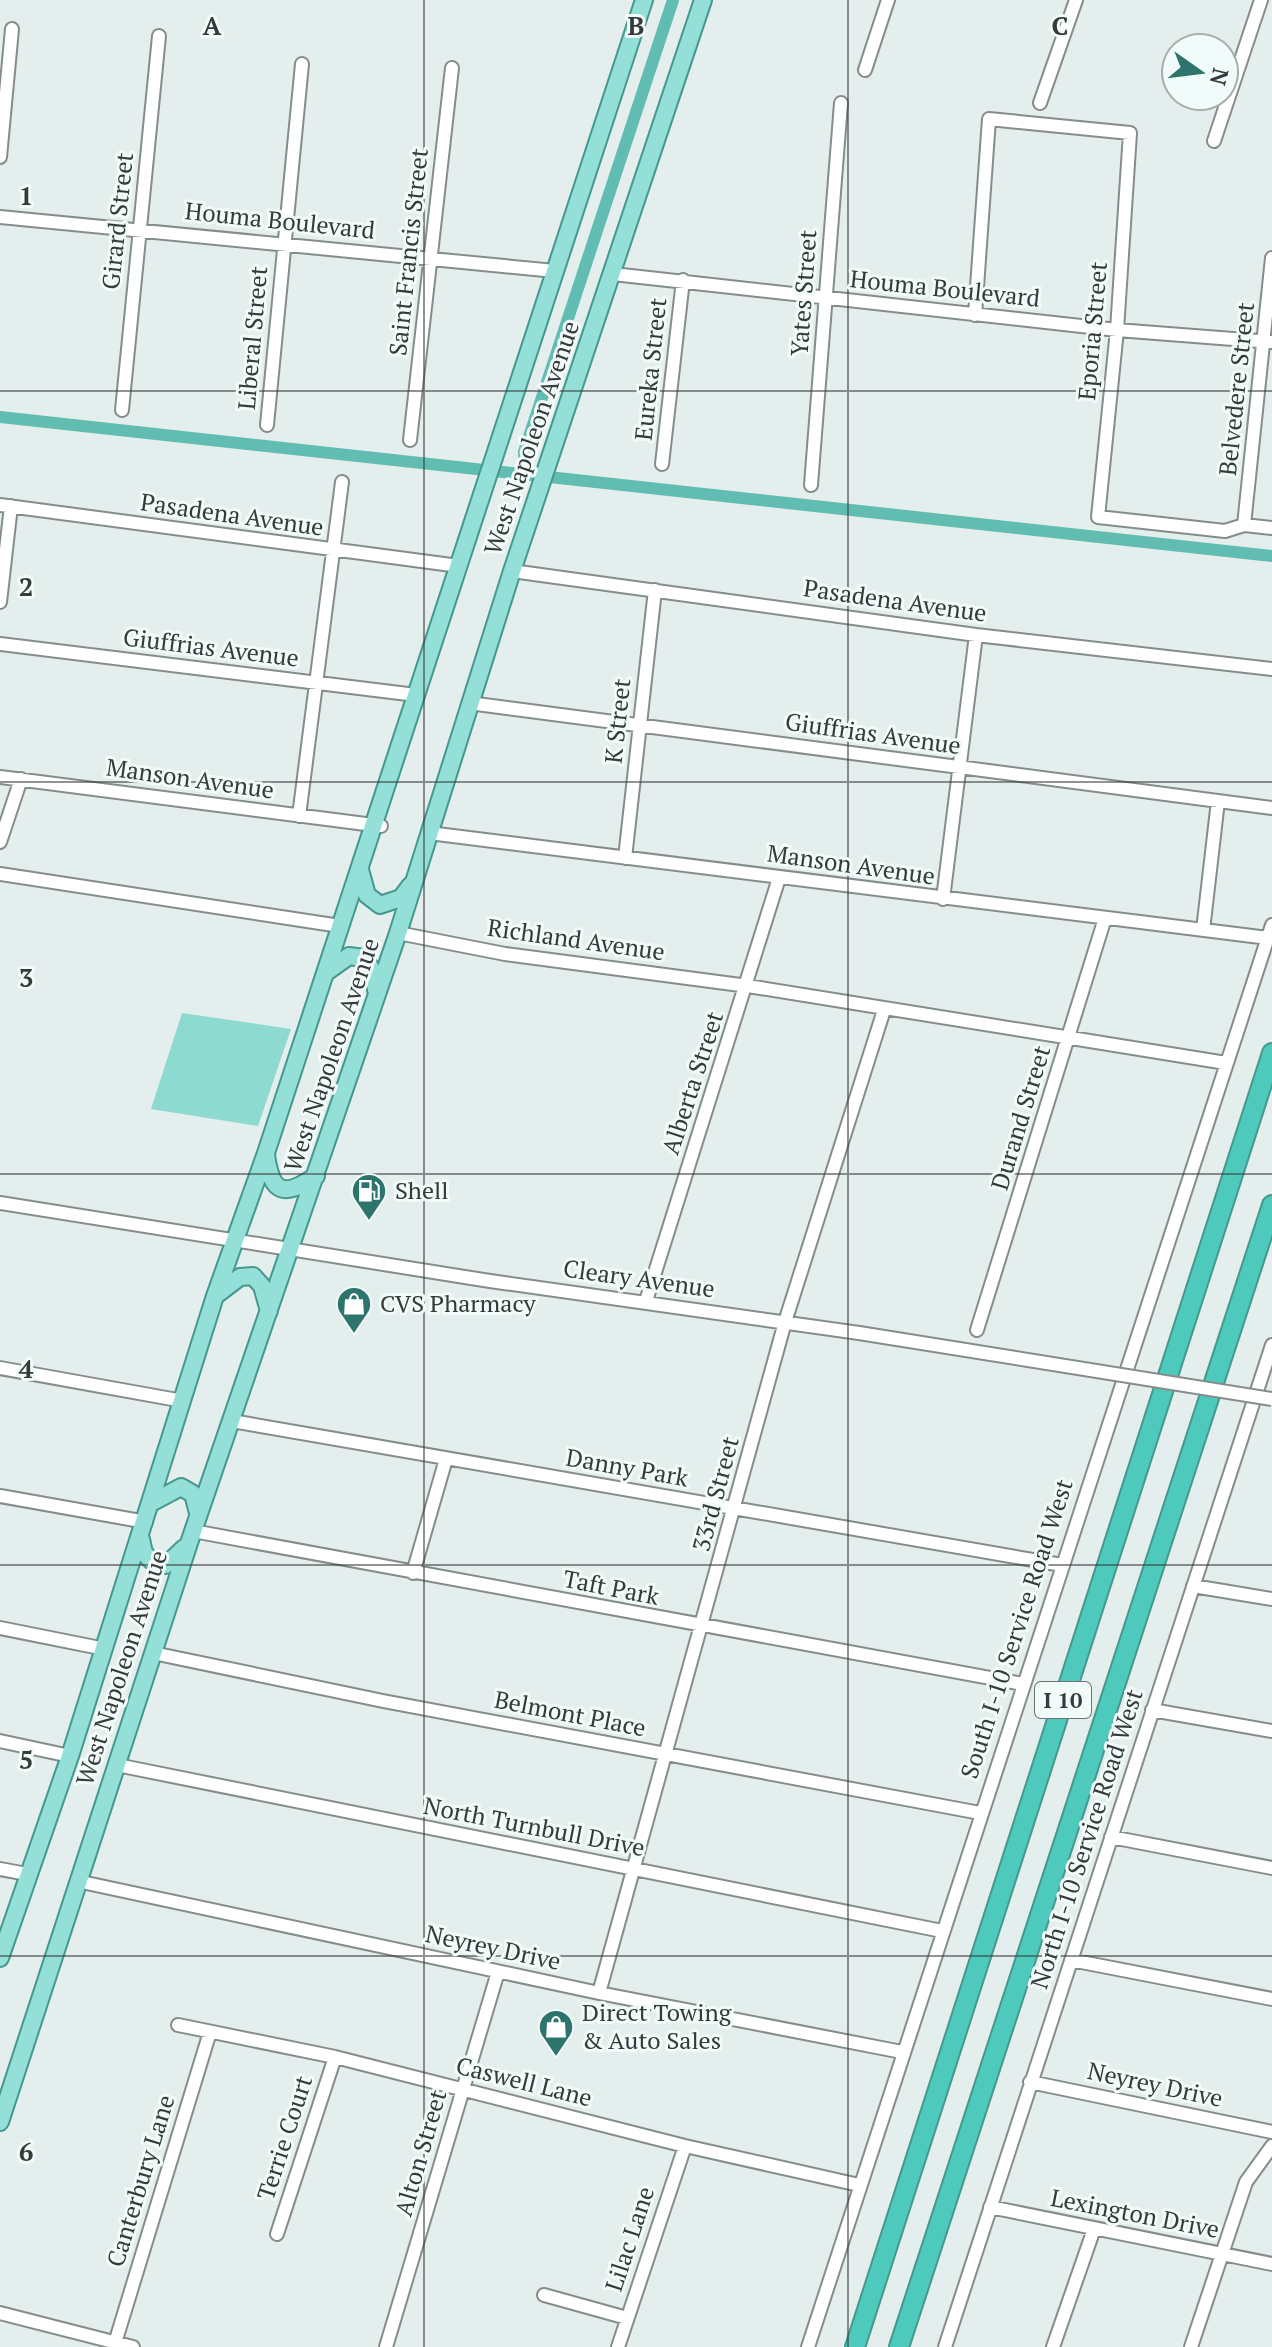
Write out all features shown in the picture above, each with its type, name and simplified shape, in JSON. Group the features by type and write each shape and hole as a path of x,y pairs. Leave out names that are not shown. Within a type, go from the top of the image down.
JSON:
{"highway":[{"name":"I 10","path":"855,2347 1272,1053"},
{"name":"I 10","path":"899,2347 1272,1205"}],"main road":[{"name":"West Napoleon Avenue","path":"0,1958 141,1539 215,1296 377,826 416,695 644,0"},
{"name":"West Napoleon Avenue","path":"0,2122 193,1529 398,933 512,571 703,0"},
{"path":"360,869 367,895 380,905 401,898 413,882"},
{"path":"325,973 349,956 364,958 374,973 376,992"},
{"path":"266,1153 271,1180 283,1190 291,1191 316,1176"},
{"path":"215,1296 240,1277 253,1276 262,1286 269,1313"},
{"path":"141,1539 144,1553 156,1565 174,1559 193,1529 193,1494 181,1487 153,1502"}],"street":[{"path":"865,70 888,0"},
{"path":"1040,103 1076,0"},
{"path":"1214,141 1261,0"},
{"path":"0,157 12,29"},
{"name":"Girard Street","path":"122,410 159,36"},
{"name":"Liberal Street","path":"267,425 302,64"},
{"name":"Saint Francis Street","path":"410,440 452,68"},
{"name":"Yates Street","path":"811,485 841,103"},
{"name":"Eporia Street","path":"975,315 989,119 1130,133 1117,330 1098,517 1225,531 1244,525"},
{"name":"Houma Boulevard","path":"0,217 555,271"},
{"name":"Belvedere Street","path":"1244,525 1268,341 1272,258"},
{"name":"Houma Boulevard","path":"613,274 1117,330 1268,341"},
{"name":"Eureka Street","path":"662,464 683,280"},
{"path":"299,816 342,482"},
{"path":"0,602 5,505"},
{"name":"Pasadena Avenue","path":"5,505 459,566"},
{"path":"1244,525 1272,528"},
{"name":"Pasadena Avenue","path":"512,571 976,635 1272,669"},
{"name":"K Street","path":"625,858 655,590"},
{"path":"943,899 976,635"},
{"name":"Giuffrias Avenue","path":"0,644 416,695"},
{"name":"Giuffrias Avenue","path":"469,703 1272,808"},
{"name":"Manson Avenue","path":"0,777 377,826"},
{"path":"0,842 21,779"},
{"path":"1203,930 1218,801"},
{"name":"Manson Avenue","path":"429,833 1203,930 1270,932"},
{"path":"0,874 340,926"},
{"name":"Alberta Street","path":"646,1301 748,986 779,878"},
{"name":"Durand Street","path":"977,1330 1105,918"},
{"name":"South I-10 Service Road West","path":"808,2347 1270,932"},
{"name":"Richland Avenue","path":"398,933 505,954 748,986 884,1010"},
{"path":"884,1010 1226,1063"},
{"name":"33rd Street","path":"599,1993 785,1322 884,1010"},
{"name":"Cleary Avenue","path":"0,1203 490,1281 859,1333 1272,1399"},
{"name":"North I-10 Service Road West","path":"945,2347 1272,1345"},
{"path":"0,1368 183,1401"},
{"name":"Danny Park","path":"232,1421 1062,1565"},
{"path":"413,1573 446,1459"},
{"path":"0,1496 146,1522"},
{"name":"Taft Park","path":"193,1529 702,1627 1023,1684"},
{"path":"1193,1586 1272,1599"},
{"path":"0,1628 105,1649"},
{"name":"Belmont Place","path":"153,1653 383,1701 980,1813"},
{"path":"1152,1710 1272,1731"},
{"path":"0,1741 70,1756"},
{"name":"North Turnbull Drive","path":"117,1765 942,1931"},
{"path":"1111,1837 1272,1868"},
{"path":"0,1869 27,1874"},
{"name":"Neyrey Drive","path":"77,1881 599,1993 902,2052"},
{"path":"1071,1960 1272,1999"},
{"name":"Alton Street","path":"386,2347 498,1972"},
{"name":"Caswell Lane","path":"178,2025 335,2057 685,2146 859,2185"},
{"name":"Canterbury Lane","path":"115,2343 210,2032"},
{"name":"Terrie Court","path":"277,2234 335,2057"},
{"name":"Neyrey Drive","path":"1030,2082 1272,2132"},
{"name":"Lilac Lane","path":"618,2347 685,2146"},
{"path":"1191,2347 1246,2182 1272,2146"},
{"name":"Lexington Drive","path":"990,2207 1272,2264"},
{"path":"1053,2347 1094,2229"},
{"path":"544,2295 627,2318"},
{"path":"0,2313 133,2347"}],"shaded area":[{"path":"182,1013 291,1029 258,1126 151,1109"}],"waterway":[{"path":"532,475 525,464 524,452 673,0"},
{"path":"0,417 1272,556"}],"place":[{"name":"Shell","path":"369,1222"},
{"name":"CVS Pharmacy","path":"354,1335"},
{"name":"Direct Towing & Auto Sales","path":"556,2058"}]}
